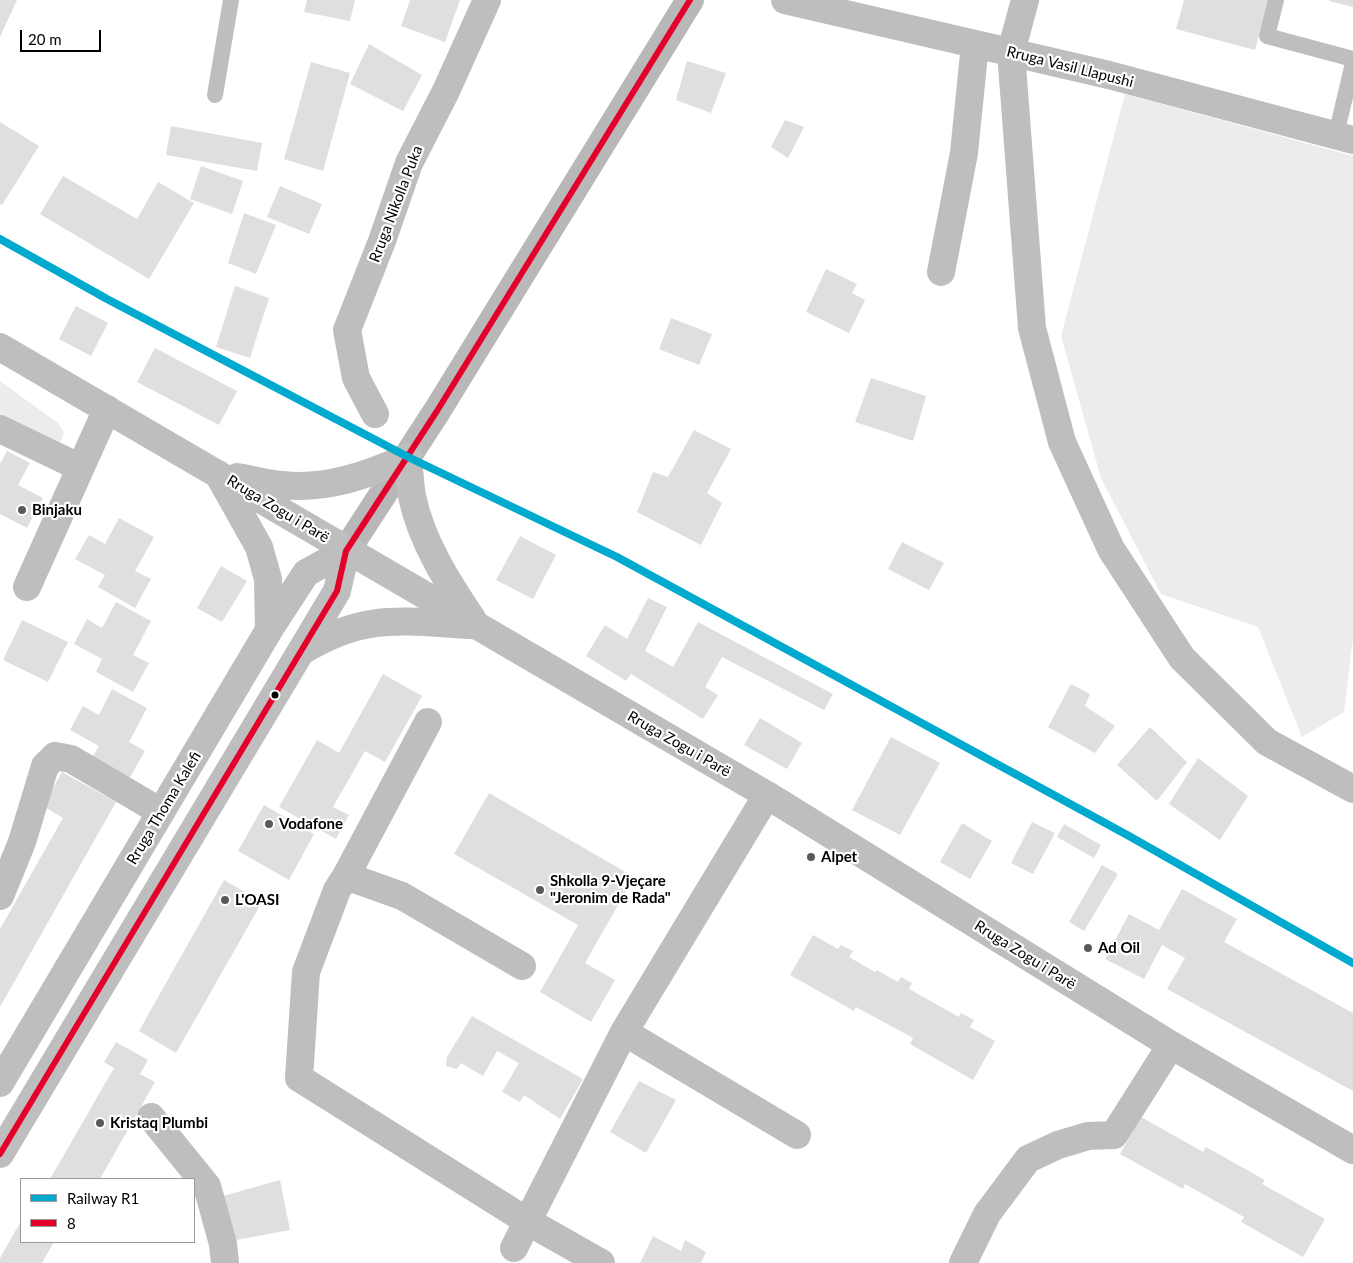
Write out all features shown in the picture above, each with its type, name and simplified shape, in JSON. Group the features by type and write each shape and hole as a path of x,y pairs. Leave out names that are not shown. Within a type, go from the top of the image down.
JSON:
{"main road":[{"name":"Rruga Thoma Kalefi","path":"346,551 408,458 690,0"}],"street":[{"name":"Rruga Nikolla Puka","path":"375,414 356,378 347,330 409,163 446,91 487,0"},
{"name":"Rruga Vasil Llapushi","path":"786,0 1011,52 1344,138"},
{"path":"1025,0 1011,52 1032,328 1062,442 1111,549 1182,658 1267,742 1353,789"},
{"path":"941,272 964,153 975,44"},
{"name":"Rruga Zogu i Parë","path":"0,347 218,473 346,551 768,795 1171,1045 1353,1150"},
{"path":"27,587 79,467 107,410"},
{"path":"0,429 79,467"},
{"path":"218,473 282,486 328,484 370,474 408,458 413,497 425,533 450,586 477,626"},
{"path":"218,473 259,547 268,579 269,630"},
{"name":"Rruga Thoma Kalefi","path":"0,1083 269,630 306,573 346,551"},
{"name":"Rruga Thoma Kalefi","path":"0,1154 337,591 346,551"},
{"path":"302,651 339,632 378,621 477,626"},
{"path":"428,722 337,890 306,972 299,1078 528,1221 601,1263"},
{"path":"0,896 22,842 45,766 55,756 71,759 162,812"},
{"path":"514,1248 624,1032 768,795"},
{"path":"346,876 402,896 522,966"},
{"path":"624,1032 797,1135"},
{"path":"963,1263 987,1214 1028,1159 1058,1145 1088,1136 1114,1135 1171,1045"},
{"path":"151,1117 206,1186 223,1244 225,1263"}],"lane":[{"path":"215,95 231,0"},
{"path":"1276,0 1267,36 1353,61 1344,138"}],"shaded area":[{"path":"1125,94 1353,156 1353,638 1344,712 1302,737 1258,627 1161,594 1101,478 1061,336"},
{"path":"0,381 58,423 64,432 61,441 57,444 0,419"}],"building":[{"path":"0,0 17,0 0,37"},
{"path":"307,0 355,0 350,21 304,12"},
{"path":"410,0 460,0 445,42 401,26"},
{"path":"1184,0 1268,0 1255,50 1176,29"},
{"path":"1353,0 1353,7 1329,1"},
{"path":"369,44 422,75 403,111 350,84"},
{"path":"687,61 726,73 711,113 676,100"},
{"path":"311,62 350,73 323,171 284,159"},
{"path":"785,120 804,127 788,158 771,147"},
{"path":"0,122 39,146 2,205 0,204"},
{"path":"171,126 262,143 257,171 166,155"},
{"path":"201,166 243,181 232,214 190,199"},
{"path":"63,176 137,219 158,182 194,203 149,279 40,214"},
{"path":"280,186 322,204 309,234 267,217"},
{"path":"244,213 276,225 256,274 228,263"},
{"path":"826,269 857,284 852,293 865,300 849,333 806,312"},
{"path":"235,286 269,298 250,358 216,347"},
{"path":"76,306 108,323 91,356 59,339"},
{"path":"671,318 712,334 699,365 659,349"},
{"path":"155,348 237,391 219,425 137,382"},
{"path":"871,378 926,396 913,441 855,422"},
{"path":"694,430 731,449 707,493 722,503 701,545 637,512 653,472 668,477"},
{"path":"7,451 30,463 18,485 43,498 27,528 0,514 0,464"},
{"path":"119,518 154,537 135,571 151,579 135,608 98,587 105,575 75,559 89,535 105,544"},
{"path":"520,536 556,555 533,599 496,580"},
{"path":"902,542 944,563 929,590 888,569"},
{"path":"221,566 247,581 222,622 197,608"},
{"path":"648,598 667,607 645,651 673,667 698,622 833,694 824,710 722,657 705,687 718,695 703,719 631,674 626,681 586,656 605,625 627,639"},
{"path":"116,602 151,621 133,655 149,663 133,692 96,672 102,659 74,644 87,619 102,628"},
{"path":"22,620 68,642 48,682 3,660"},
{"path":"383,674 422,696 385,762 365,751 333,807 349,815 336,839 279,807 317,740 339,753"},
{"path":"1071,684 1090,694 1085,706 1115,726 1095,753 1048,727"},
{"path":"112,689 147,708 129,742 145,751 129,779 92,758 99,746 70,730 83,706 99,715"},
{"path":"760,718 802,743 787,769 744,745"},
{"path":"1150,727 1187,762 1157,801 1117,765"},
{"path":"891,737 940,763 900,835 852,810"},
{"path":"1198,758 1248,796 1220,840 1169,804"},
{"path":"62,772 116,802 0,1007 0,929 63,818 43,806"},
{"path":"489,793 634,877 585,963 615,980 591,1022 540,992 578,925 454,854"},
{"path":"264,805 314,834 289,880 238,851"},
{"path":"1032,822 1055,833 1033,874 1011,863"},
{"path":"962,823 992,841 970,879 940,862"},
{"path":"1064,824 1101,845 1094,858 1057,837"},
{"path":"1102,865 1118,874 1084,931 1069,922"},
{"path":"224,880 262,902 176,1053 139,1031"},
{"path":"1182,889 1237,919 1224,942 1353,1013 1353,1091 1167,989 1185,958 1162,945 1144,979 1105,959 1129,914 1159,930"},
{"path":"813,935 838,949 841,945 853,951 849,957 875,972 877,970 898,982 901,977 912,983 909,989 959,1017 961,1013 974,1020 970,1027 995,1041 973,1080 910,1044 913,1038 856,1007 854,1011 790,975"},
{"path":"472,1016 583,1079 560,1119 524,1095 520,1102 502,1092 519,1063 497,1051 483,1076 461,1063 457,1069 446,1066 447,1057"},
{"path":"116,1042 148,1060 140,1074 155,1082 101,1178 51,1178 114,1068 104,1062"},
{"path":"639,1081 676,1100 646,1153 610,1132"},
{"path":"1141,1117 1203,1152 1206,1147 1265,1180 1262,1184 1325,1219 1303,1257 1241,1222 1244,1217 1185,1184 1183,1189 1120,1154"},
{"path":"280,1180 290,1230 236,1240 223,1196"},
{"path":"20,1223 20,1243 53,1243 42,1263 0,1263 0,1258"},
{"path":"653,1236 681,1251 685,1240 706,1252 701,1263 640,1263"}],"rail line":[{"name":"R1","path":"0,239 107,299 408,457 617,557 1129,836 1353,963"}],"transit line":[{"name":"8","path":"0,1154 337,591 346,551 437,411 690,0"}],"place":[{"name":"Binjaku","path":"22,510"},
{"name":"Vodafone","path":"269,824"},
{"name":"Alpet","path":"811,857"},
{"name":"Shkolla 9-Vjeçare \"Jeronim de Rada\"","path":"540,890"},
{"name":"L'OASI","path":"225,900"},
{"name":"Ad Oil","path":"1088,948"},
{"name":"Kristaq Plumbi","path":"100,1123"}]}
